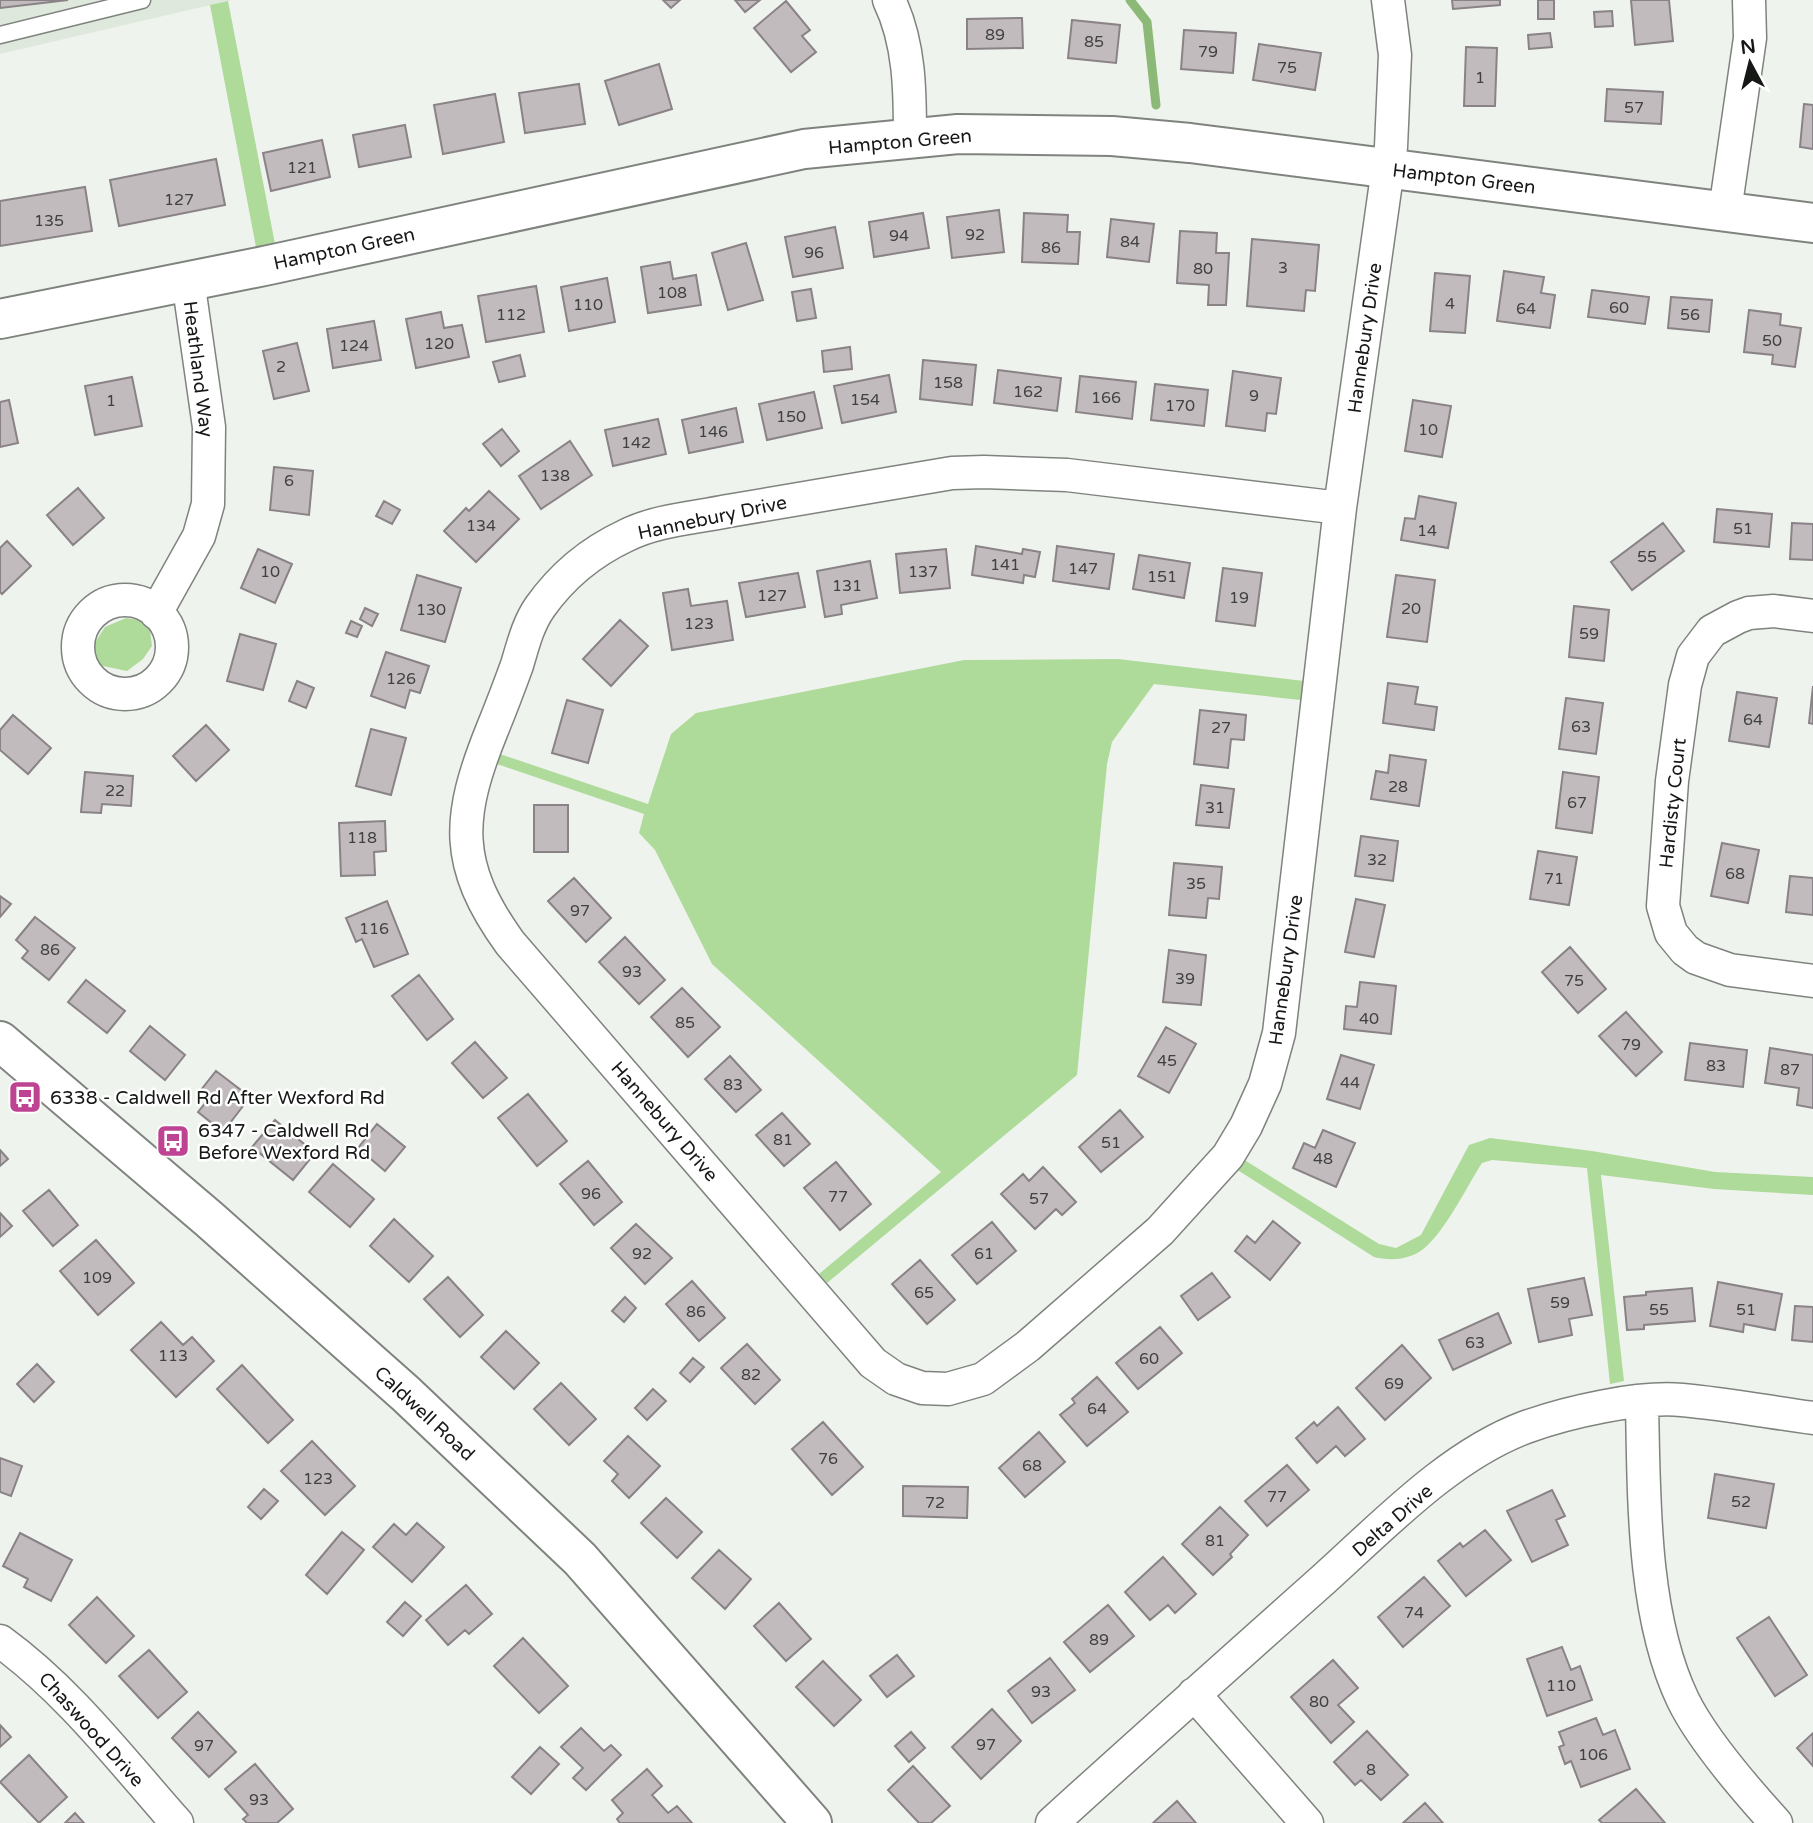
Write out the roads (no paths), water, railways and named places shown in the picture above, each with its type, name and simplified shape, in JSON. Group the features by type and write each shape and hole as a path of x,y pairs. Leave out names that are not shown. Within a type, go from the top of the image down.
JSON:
{"street":[{"path":"889,0 897,20 907,63 910,138"},
{"name":"Hannebury Drive","path":"1340,508 1067,475 984,471 952,473 656,524 635,531 604,547 568,574 553,590 531,622 506,697 483,753 469,800 467,855 471,873 484,901 510,943 873,1363 896,1379 922,1388 948,1389 983,1379 1028,1346 1160,1231 1228,1156 1246,1126 1265,1084 1279,1033 1340,508 1388,168 1395,62 1388,0"},
{"path":"1725,211 1749,38 1749,0"},
{"name":"Hampton Green","path":"0,319 804,149 972,134 1112,136 1190,143 1813,223"},
{"name":"Heathland Way","path":"156,613 199,536 208,505 209,427 188,280"},
{"name":"Hardisty Court","path":"1813,616 1774,611 1749,613 1712,632 1693,656 1685,685 1672,781 1663,906 1671,933 1685,950 1696,958 1739,971 1813,981"},
{"name":"Caldwell Road","path":"0,1041 209,1219 396,1385 580,1559 812,1823"},
{"name":"Delta Drive","path":"1052,1823 1394,1517 1461,1462 1491,1443 1526,1427 1592,1409 1642,1402 1680,1400 1813,1418"},
{"path":"1642,1402 1645,1511 1660,1632 1670,1667 1683,1701 1708,1740 1776,1823"},
{"name":"Chaswood Drive","path":"0,1641 33,1665 56,1687 177,1823"},
{"path":"1194,1694 1307,1823"}],"lane":[{"path":"0,35 142,0"}],"waterway":[{"path":"1130,0 1147,22 1156,105"}],"place":[{"name":"6338 - Caldwell Rd After Wexford Rd","path":"25,1097"},
{"name":"6347 - Caldwell Rd Before Wexford Rd","path":"173,1141"}]}
